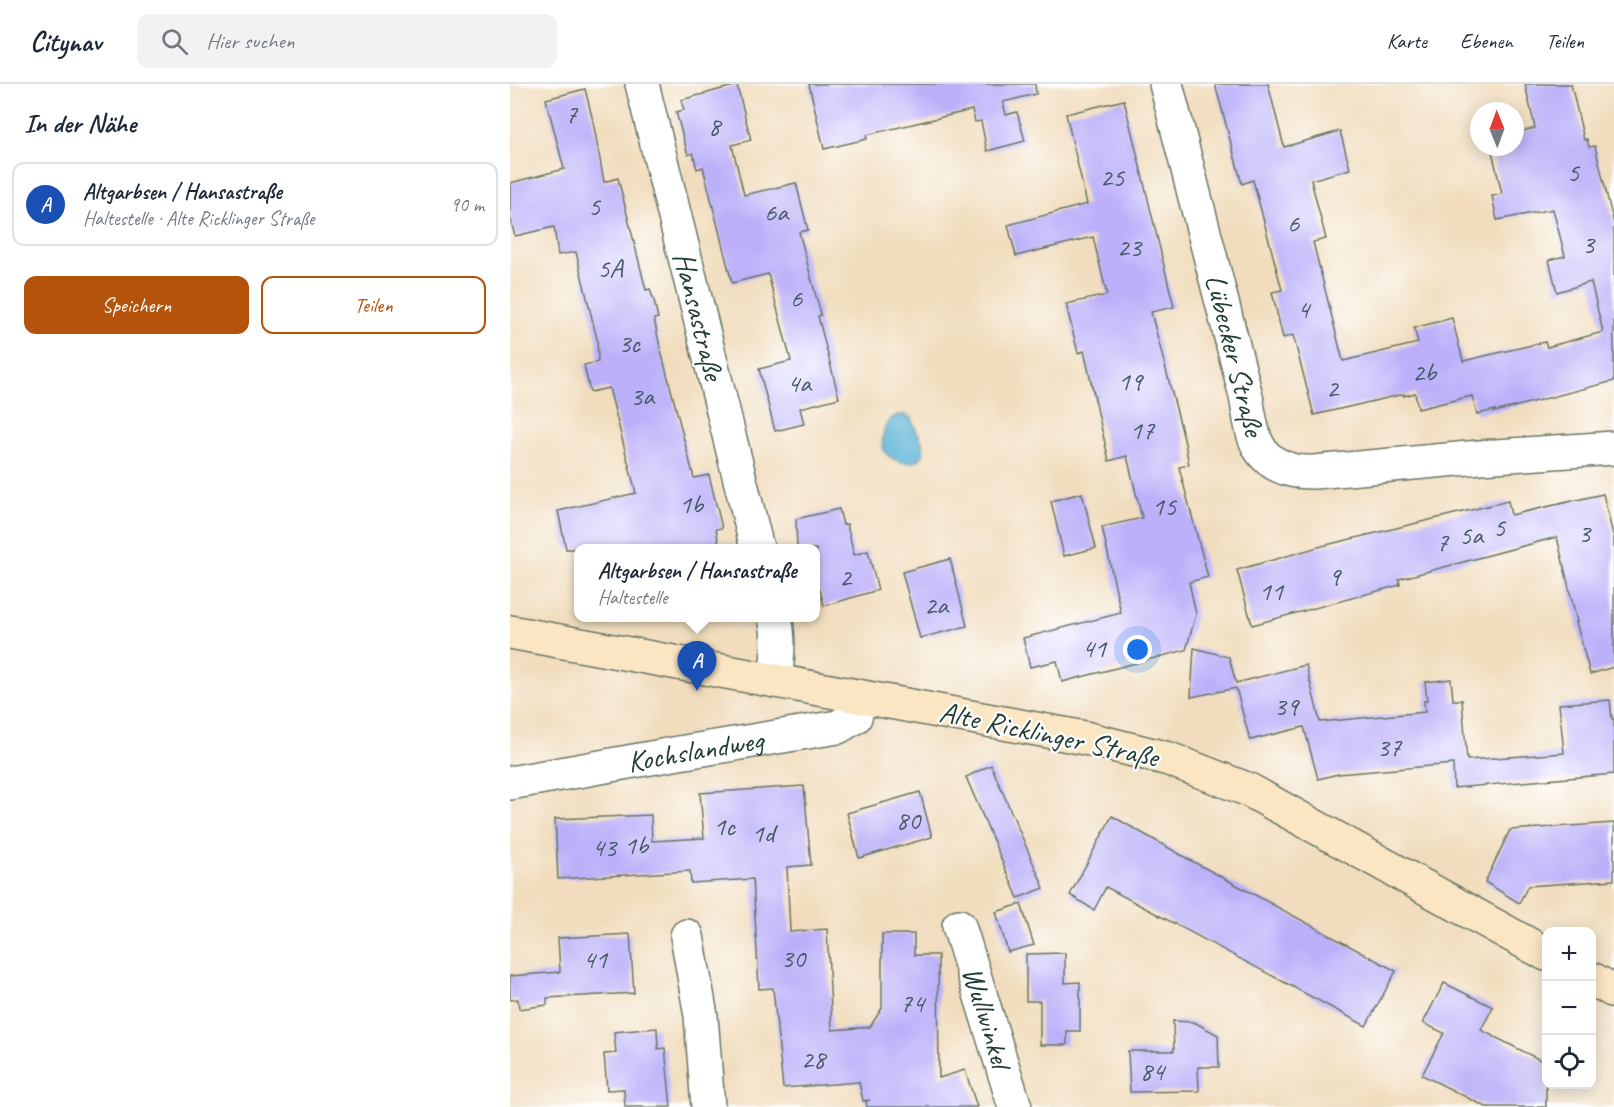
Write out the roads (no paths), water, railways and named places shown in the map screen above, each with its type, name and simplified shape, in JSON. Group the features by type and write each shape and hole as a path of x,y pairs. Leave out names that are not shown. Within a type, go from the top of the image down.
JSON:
{"main road":[{"name":"Alte Ricklinger Straße","path":"510,633 1085,738 1169,759 1249,790 1542,952"},
{"path":"1596,980 1614,991"}],"street":[{"name":"Hansastraße","path":"642,84 756,544"},
{"name":"Lübecker Straße","path":"1166,84 1246,396 1254,438 1260,452 1276,464 1292,470 1314,472 1614,448"},
{"path":"775,681 778,659 776,622"},
{"name":"Kochslandweg","path":"510,783 838,727 855,717 861,697"},
{"name":"Wullwinkel","path":"959,926 1015,1107"},
{"path":"687,936 701,1016 708,1107"}],"water":[{"path":"904,415 911,418 923,449 920,458 910,463 892,458 883,446 884,431 888,422 895,416"}],"place":[{"name":"Altgarbsen / Hansastraße","path":"697,691"}]}
